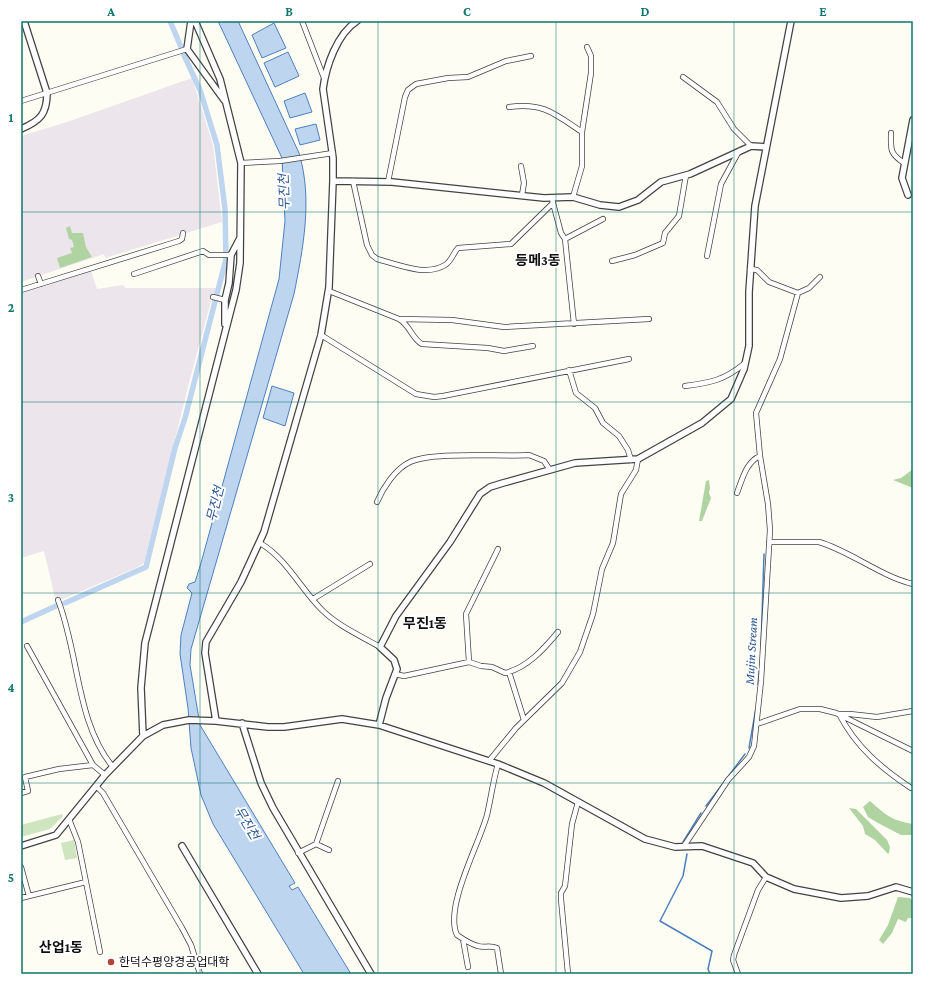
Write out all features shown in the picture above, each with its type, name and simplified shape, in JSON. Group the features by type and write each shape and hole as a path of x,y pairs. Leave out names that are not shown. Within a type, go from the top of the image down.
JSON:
{"street":[{"path":"21,129 35,124 42,115 47,104 47,93 24,21"},
{"path":"191,21 187,49 226,102"},
{"path":"143,736 141,688 145,643 236,290 240,263 241,163 220,79 195,21"},
{"path":"216,721 206,653 206,642 225,612 260,543 278,488 321,335 329,290 333,181 332,153 324,106 324,78 302,21"},
{"path":"324,78 342,36 357,21"},
{"path":"380,647 396,616 450,542 480,494 490,487 575,463 638,459 702,423 731,399 738,385 749,346 750,269 755,206 791,21"},
{"path":"573,198 582,166 582,132 591,73 591,56 588,47"},
{"path":"21,101 187,49"},
{"path":"388,182 405,97 412,86 426,81 468,77 506,61 531,56"},
{"path":"683,78 717,102 734,129 751,146"},
{"path":"509,107 526,105 549,110 582,132"},
{"path":"908,195 902,178 913,120"},
{"path":"891,132 892,152 904,163"},
{"path":"333,181 388,182 553,200 573,198 600,205 620,207 638,200 661,182 686,175 751,146 766,147"},
{"path":"707,256 721,184 738,151"},
{"path":"241,163 280,161 332,153"},
{"path":"521,166 524,184 522,196"},
{"path":"612,261 635,255 663,243 665,233 679,216 686,175"},
{"path":"354,181 367,246 372,255 377,259 418,269 432,270 440,268 450,261 458,248 511,244 553,200"},
{"path":"553,200 561,232 565,239 574,324"},
{"path":"565,239 603,219"},
{"path":"21,290 179,241 182,239 183,233"},
{"path":"226,330 223,299 229,283 230,255 241,236"},
{"path":"134,274 203,251 209,255 230,255"},
{"path":"750,269 757,270 769,282 798,293 809,288 820,277"},
{"path":"38,276 41,284"},
{"path":"329,290 399,318 406,323 417,342 422,344 488,348 504,351 533,346"},
{"path":"684,846 728,780 749,757 754,746 761,681 769,542 768,504 760,456 756,413 780,359 798,293"},
{"path":"214,297 223,299"},
{"path":"399,318 452,320 504,327 649,319"},
{"path":"321,335 406,389 424,396 443,396 629,359"},
{"path":"685,386 719,380 734,373 745,363"},
{"path":"569,370 576,393 595,408 603,423 620,436 628,450 631,460"},
{"path":"376,502 381,493 402,467 419,459 529,455 544,461 550,470"},
{"path":"737,493 749,465 754,458 760,456"},
{"path":"489,761 524,720 562,683 580,652 593,614 602,569 613,543 621,494 636,470 638,459"},
{"path":"769,542 823,543 859,562 913,584"},
{"path":"260,543 279,556 313,600 329,616 380,647 396,664 395,674 386,698 379,725"},
{"path":"469,662 466,614 498,549"},
{"path":"313,600 370,564"},
{"path":"58,600 67,624 85,707 93,733 102,754 113,767"},
{"path":"395,674 404,676 469,662 481,666 492,667 505,674 536,655 558,632"},
{"path":"27,646 93,765 105,775"},
{"path":"509,672 524,720"},
{"path":"757,724 800,709 820,709 838,714 913,751"},
{"path":"838,714 877,717 913,711"},
{"path":"838,714 864,752 887,772 911,788"},
{"path":"21,846 56,835 105,775 143,736 163,725 189,720 203,720 268,727 284,727 342,718 379,725 498,764 544,783 645,839 675,846 702,846 720,851 753,863 766,877 794,889 841,898 868,896 896,887 913,892"},
{"path":"242,723 261,783 273,808 298,853 371,974"},
{"path":"498,764 486,816 454,910 454,929 457,935 478,946 492,946 497,948 501,974"},
{"path":"21,793 28,791 25,778 59,769 93,765"},
{"path":"298,853 316,844 338,782"},
{"path":"96,786 104,793 182,928 191,945 200,974"},
{"path":"568,974 560,899 561,893 565,886 572,824 578,802"},
{"path":"69,819 78,842 100,952"},
{"path":"316,844 329,850"},
{"path":"182,846 258,974"},
{"path":"21,867 29,896"},
{"path":"738,974 734,955 758,890 766,877"},
{"path":"21,898 86,882"},
{"path":"463,939 468,967"}],"shaded area":[{"path":"192,78 213,145 222,222 105,258 104,254 21,282 21,136 67,122"},
{"path":"91,271 97,289 123,285 126,288 216,288 190,379 144,563 136,568 56,602 44,551 21,558 21,293"}],"green space":[{"path":"70,226 72,233 83,233 86,247 92,257 60,268 57,258 72,253 70,248 74,247 72,240 69,239 66,228"},
{"path":"913,469 913,488 893,480 901,478"},
{"path":"709,480 709,493 711,498 702,521 699,521 706,481"},
{"path":"870,801 890,817 899,821 913,824 913,835 901,835 868,817 863,807"},
{"path":"849,808 856,809 887,840 890,847 888,854 875,840 865,834 863,826"},
{"path":"62,814 63,816 50,829 21,837 21,825"},
{"path":"74,840 77,858 65,860 61,843"},
{"path":"898,897 910,898 913,902 913,918 908,918 906,922 898,919 892,933 883,944 879,940 888,925"}],"water":[{"name":"무진천","path":"218,21 238,21 299,153 303,170 306,206 301,259 294,294 191,649 190,665 200,725 295,883 289,886 292,890 298,887 351,974 304,974 213,824 201,795 191,748 188,708 180,654 181,635 192,593 187,588 189,584 195,582 201,563 279,279 285,221 282,158"},
{"path":"274,23 286,48 262,58 252,35"},
{"path":"288,52 299,76 275,87 264,63"},
{"path":"305,93 312,112 290,118 284,101"},
{"path":"316,124 320,140 300,145 295,129"},
{"path":"272,386 294,393 285,426 263,418"}],"waterway":[{"path":"170,21 181,47"},
{"path":"65,603 146,567 175,448 185,418 226,259 225,209 217,145 200,90 183,53"},
{"name":"Mujin Stream","path":"761,648 764,554"},
{"path":"21,622 56,606"},
{"name":"Mujin Stream","path":"758,684 760,664"},
{"name":"Mujin Stream","path":"749,748 756,708"},
{"name":"Mujin Stream","path":"706,806 745,754"},
{"name":"Mujin Stream","path":"683,842 701,813"},
{"name":"Mujin Stream","path":"687,854 683,876 660,921 712,951 708,969 710,974"}],"place":[{"name":"한덕수평양경공업대학","path":"111,962"}],"district":[{"name":"등메3동","path":"538,260"},
{"name":"무진1동","path":"425,623"},
{"name":"산업1동","path":"61,947"}]}
